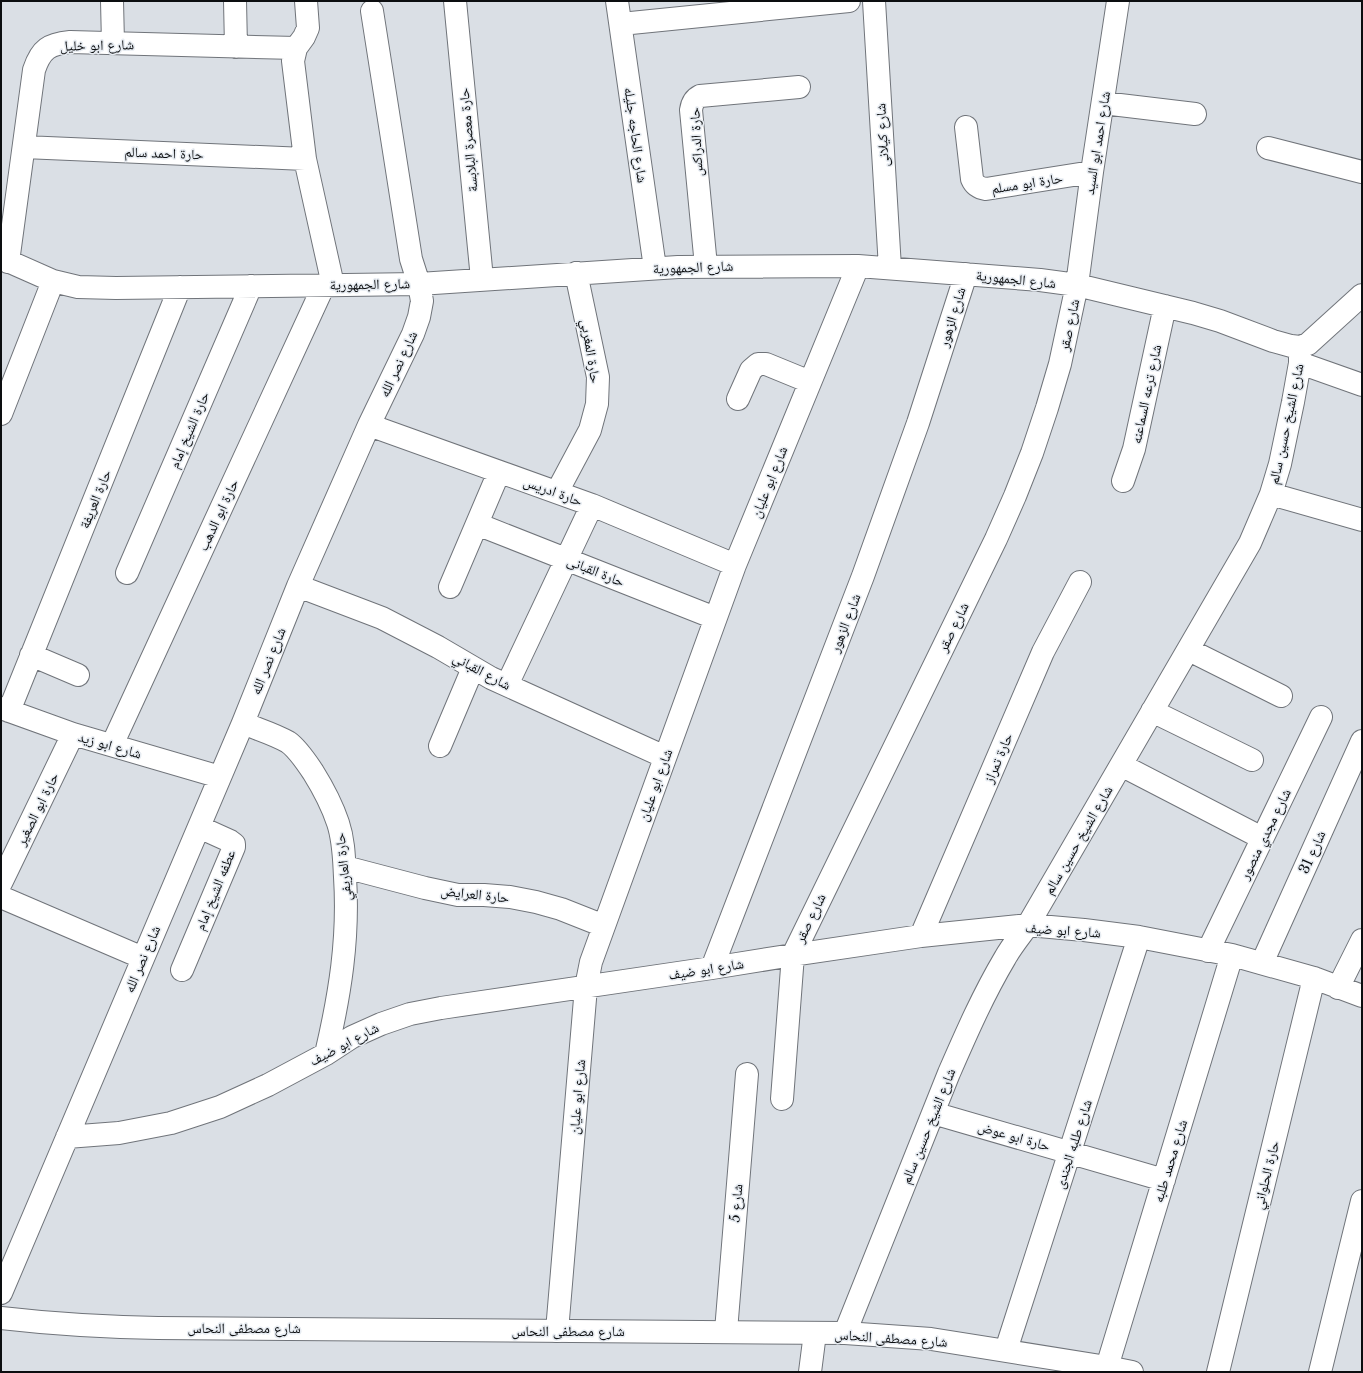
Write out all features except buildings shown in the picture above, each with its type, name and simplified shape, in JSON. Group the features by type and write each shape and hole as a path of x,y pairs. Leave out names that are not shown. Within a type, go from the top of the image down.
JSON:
{"street":[{"path":"112,1 113,44"},
{"path":"235,1 236,47"},
{"path":"306,1 308,28 304,37 296,48 293,61 305,159 329,285"},
{"name":"حارة معصرة البلابسة","path":"455,1 482,280"},
{"name":"شارع الحاجه جليله","path":"617,1 655,268"},
{"path":"621,24 849,1"},
{"name":"شارع كيلانى","path":"874,1 890,268"},
{"name":"شارع احمد ابو السيد","path":"1077,286 1092,172 1118,1"},
{"name":"شارع نصر الله","path":"1,1293 243,723 298,586 368,425 419,317 422,301 420,284 411,259 372,11"},
{"name":"شارع ابو خليل","path":"4,260 24,147 34,70 38,58 47,48 58,43 296,48"},
{"name":"حارة الدراكس","path":"706,266 691,110 693,101 700,96 798,87"},
{"path":"1103,103 1195,114"},
{"name":"حارة ابو مسلم","path":"966,126 972,179 981,189 986,190 1092,172"},
{"name":"حارة احمد سالم","path":"24,147 305,159"},
{"path":"1268,148 1362,172"},
{"name":"شارع الجمهورية","path":"4,260 53,282 78,286 116,288 420,284 655,268 706,266 858,266 1040,280 1077,286 1165,306 1220,321 1290,346 1300,355 1362,385"},
{"name":"شارع ابو عليان","path":"557,1331 586,987 591,962 735,565 858,266"},
{"name":"حارة المغربي","path":"557,492 590,430 597,404 598,377 576,273"},
{"name":"شارع الزهور","path":"712,968 864,576 918,423 966,274"},
{"path":"1,414 53,282"},
{"name":"حارة ابو الدهب","path":"112,745 329,285"},
{"name":"حارة الشيخ إمام","path":"127,573 251,286"},
{"name":"شارع صقر","path":"792,955 996,539 1015,496 1047,408 1060,364 1077,286"},
{"name":"حارة العريفة","path":"5,709 31,655 180,287"},
{"path":"1300,355 1308,344 1362,295"},
{"name":"شارع ترعه السماعنه","path":"1123,481 1134,449 1165,306"},
{"name":"شارع الشيخ حسين سالم","path":"845,1333 966,1033 985,995 1005,957 1028,925 1250,543 1271,494 1287,432 1300,355"},
{"path":"738,398 752,370 758,364 766,364 810,382"},
{"name":"حارة ادريس","path":"368,425 592,505 735,565"},
{"path":"450,588 499,472"},
{"path":"1271,494 1362,520"},
{"path":"508,685 592,505"},
{"name":"حارة القبانى","path":"477,524 715,618"},
{"name":"حارة تمراز","path":"921,936 1043,652 1080,582"},
{"name":"شارع القباني","path":"298,586 388,621 432,643 473,668 665,757"},
{"path":"1189,650 1281,696"},
{"path":"31,655 78,675"},
{"path":"440,746 473,668"},
{"name":"شارع ابو زيد","path":"5,709 73,734 220,777"},
{"path":"1152,711 1252,760"},
{"name":"شارع مجدي منصور","path":"1208,951 1321,717"},
{"name":"حارة العاريفي","path":"243,723 289,743 305,761 319,781 330,802 344,848 347,903 344,964 338,1002 326,1054"},
{"name":"حارة ابو الصغير","path":"1,883 73,734"},
{"name":"شارع 31","path":"1262,964 1362,741"},
{"path":"1121,765 1262,838"},
{"name":"عطفه الشيخ إمام","path":"182,970 234,847 234,844 230,841 199,827"},
{"name":"حارة العرايض","path":"345,867 458,895 510,897 536,902 561,909 604,926"},
{"path":"1,897 143,958"},
{"name":"شارع ابو ضيف","path":"67,1137 119,1133 171,1123 213,1109 268,1085 326,1054 352,1037 381,1024 410,1014 441,1008 921,936 1028,925 1140,937 1232,955 1314,978 1362,996"},
{"name":"شارع طلبه الجندى","path":"1006,1350 1140,937"},
{"path":"1338,988 1362,940"},
{"path":"782,1099 792,955"},
{"name":"شارع محمد طلبه","path":"1108,1367 1232,955"},
{"name":"حارة الحلواني","path":"1218,1372 1314,978"},
{"name":"شارع 5","path":"726,1332 747,1074"},
{"name":"حارة ابو عوض","path":"933,1113 1164,1180"},
{"path":"1320,1372 1362,1201"},
{"name":"شارع مصطفى النحاس","path":"1,1318 46,1323 110,1327 845,1333 931,1339 1006,1350 1132,1372"},
{"path":"810,1372 815,1333"}]}
